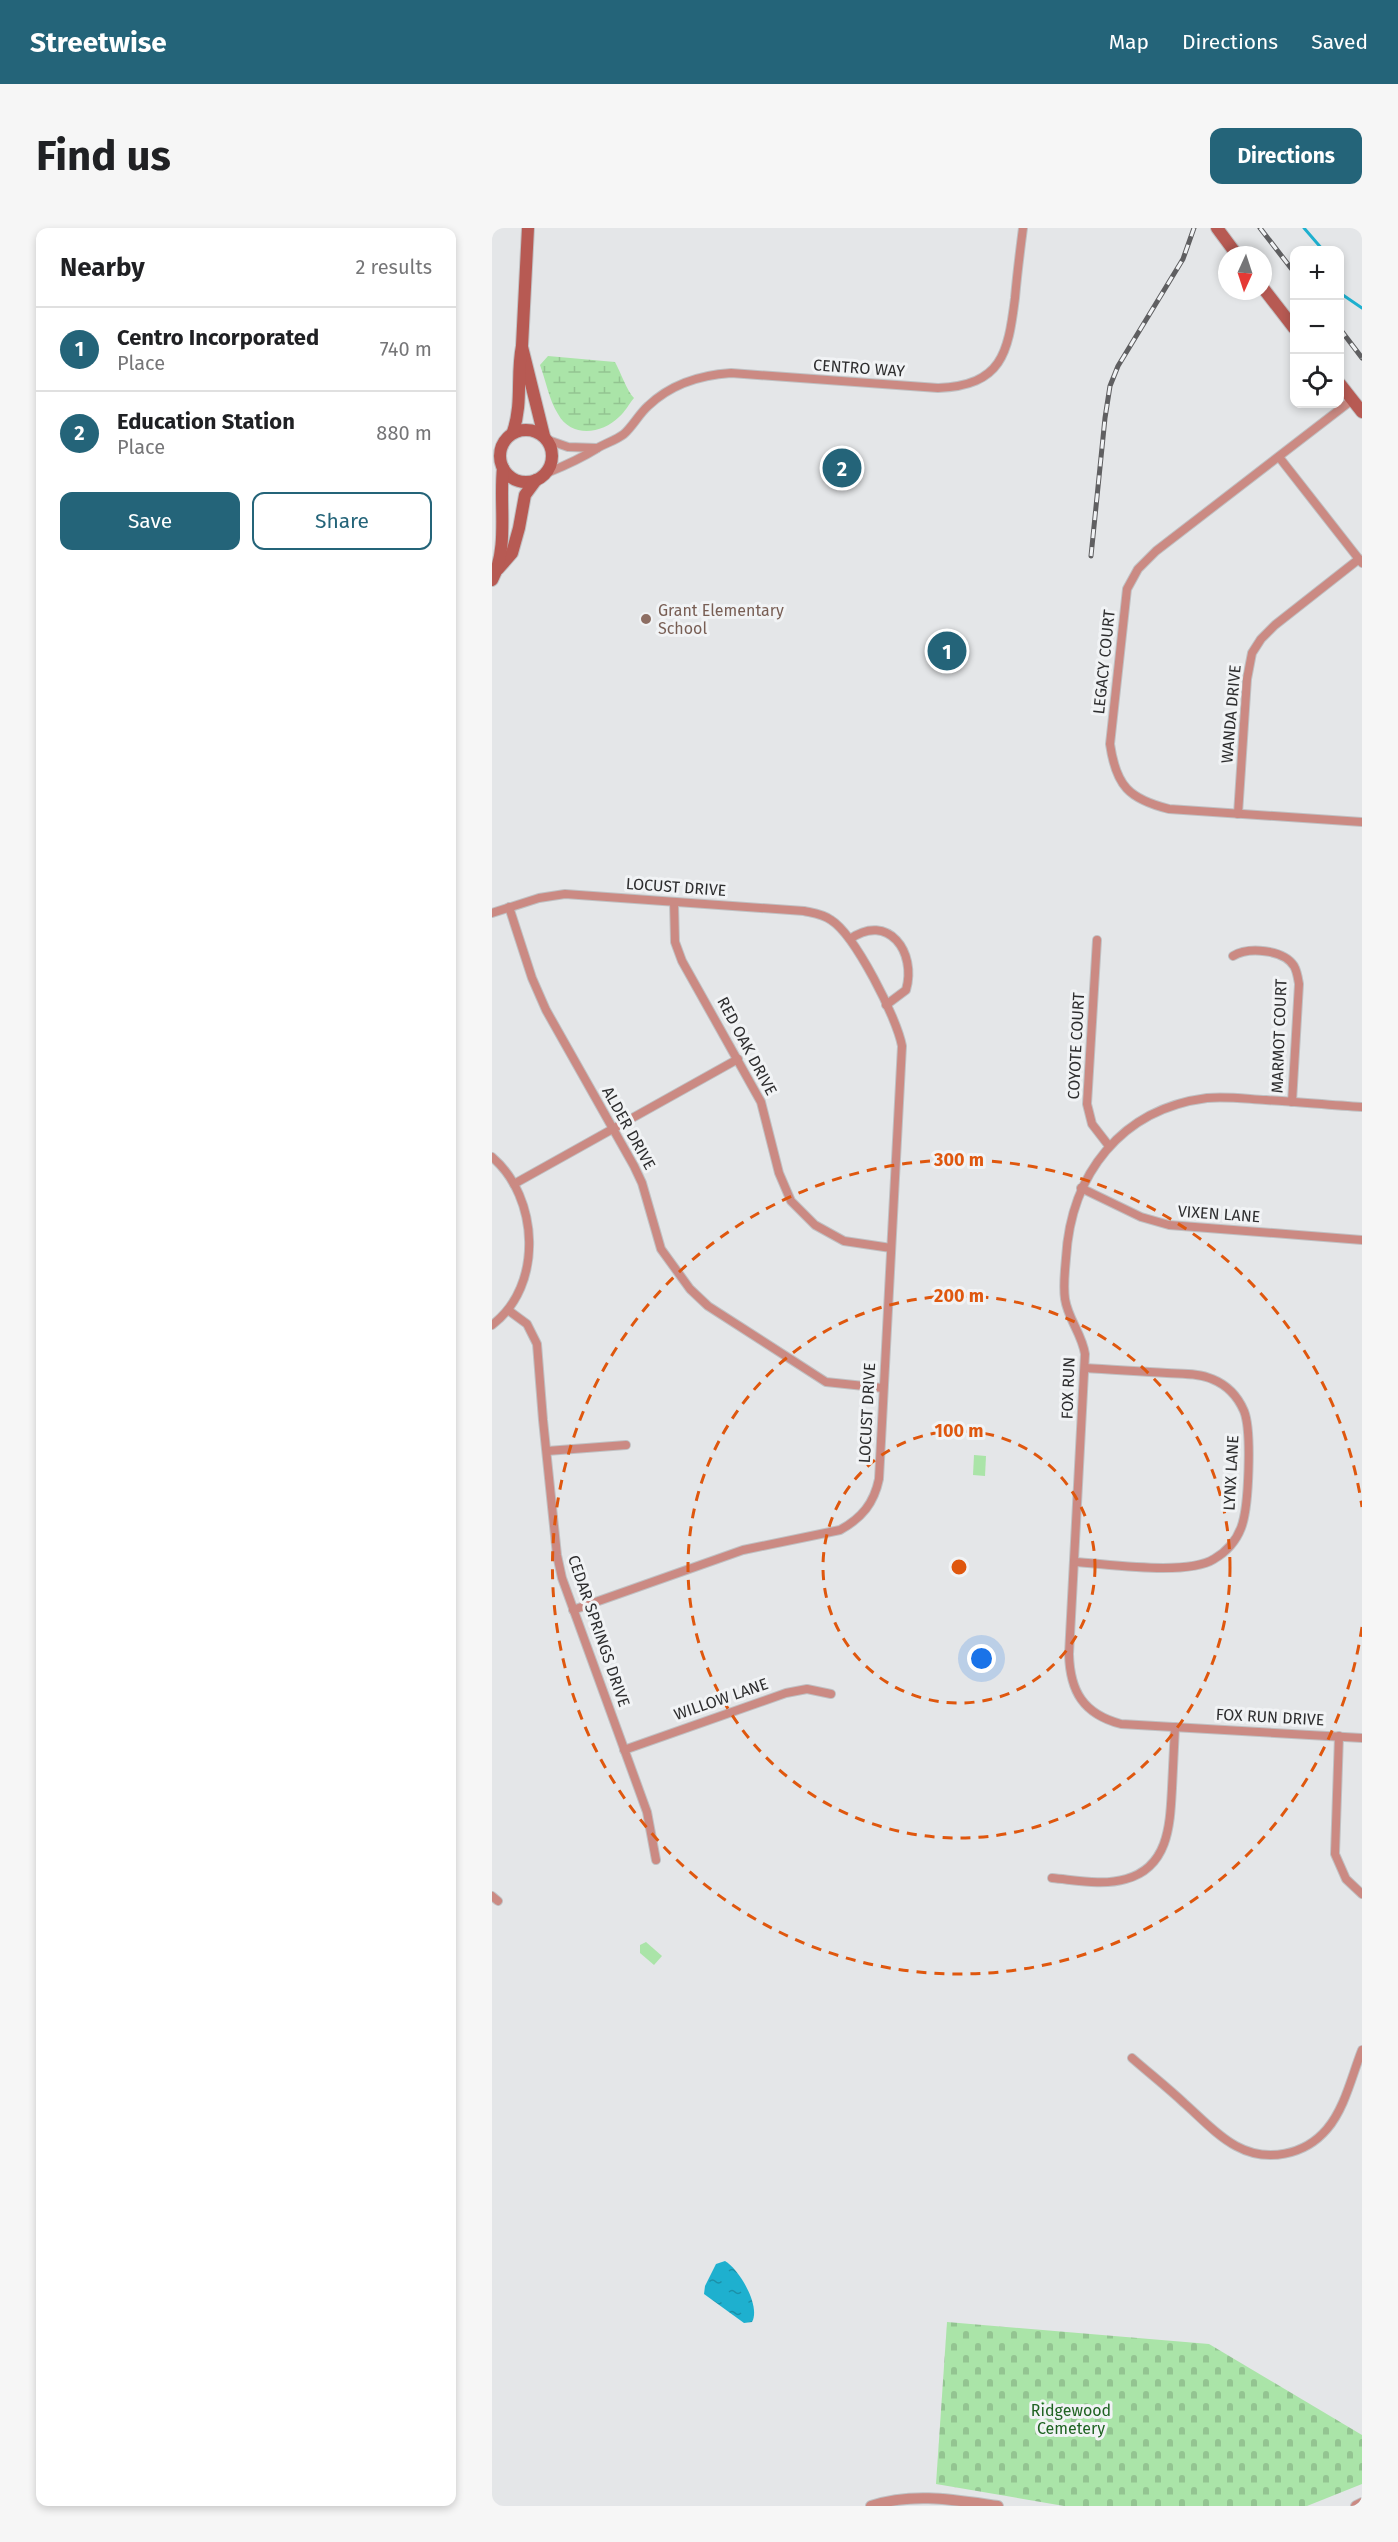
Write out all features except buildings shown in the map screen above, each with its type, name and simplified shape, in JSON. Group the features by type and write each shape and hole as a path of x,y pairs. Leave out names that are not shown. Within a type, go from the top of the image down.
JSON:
{"main road":[{"path":"495,575 502,534 503,468 500,452 502,444 513,432 520,407 519,363 522,346 528,228"},
{"path":"1217,228 1230,246"},
{"path":"1272,300 1290,323"},
{"path":"495,575 512,553 525,495 536,480 547,473 553,459 522,346"},
{"path":"1344,389 1362,412"},
{"path":"513,432 530,429 546,438"},
{"path":"503,468 513,479 521,482 536,480"}],"street":[{"name":"CENTRO WAY","path":"547,473 589,455 597,448 624,434 646,407 671,389 695,378 712,374 731,373 938,388 966,385 978,381 986,376 998,362 1010,337 1023,228"},
{"name":"LEGACY COURT","path":"1352,400 1150,557 1138,569 1127,589 1110,744 1119,780 1131,795 1149,804 1169,809 1362,822"},
{"name":"CENTRO WAY","path":"546,438 568,447 597,448"},
{"path":"1278,457 1360,561"},
{"name":"WANDA DRIVE","path":"1238,814 1247,679 1252,653 1260,639 1275,625 1360,561"},
{"name":"LOCUST DRIVE","path":"492,913 551,894 565,894 804,911 831,919 850,939 896,1022 902,1046 876,1492 871,1504 853,1523 840,1530 743,1550 573,1610"},
{"name":"RED OAK DRIVE","path":"674,902 675,942 682,961 761,1102 779,1173 791,1201 803,1216 829,1234 862,1246 891,1248"},
{"name":"ALDER DRIVE","path":"509,907 532,978 546,1010 642,1183 661,1249 690,1289 708,1306 826,1382 883,1388"},
{"path":"850,939 865,931 879,930 897,942 906,954 910,968 906,990 886,1005"},
{"name":"COYOTE COURT","path":"1096,940 1087,1104 1092,1124 1109,1146"},
{"name":"MARMOT COURT","path":"1233,957 1243,952 1278,954 1287,959 1295,968 1299,984 1292,1102"},
{"path":"514,1184 738,1059"},
{"name":"FOX RUN","path":"1175,1727 1121,1724 1097,1715 1078,1696 1070,1673 1069,1654 1085,1368 1083,1342 1068,1312 1065,1287 1069,1226 1081,1188 1109,1146 1158,1111 1192,1100 1228,1097 1362,1107"},
{"path":"492,1157 514,1184 527,1217 528,1252 520,1286 507,1310 492,1325"},
{"name":"VIXEN LANE","path":"1081,1188 1141,1217 1169,1226 1362,1240"},
{"name":"CEDAR SPRINGS DRIVE","path":"507,1310 526,1324 537,1344 557,1555 562,1578 647,1812 656,1860"},
{"name":"LYNX LANE","path":"1075,1562 1191,1567 1213,1560 1231,1544 1242,1526 1249,1439 1248,1424 1238,1400 1224,1386 1212,1379 1192,1375 1085,1368"},
{"path":"547,1451 626,1445"},
{"name":"WILLOW LANE","path":"624,1750 786,1693 807,1689 831,1694"},
{"path":"1052,1878 1105,1882 1126,1880 1144,1870 1159,1856 1168,1835 1175,1727"},
{"name":"FOX RUN DRIVE","path":"1175,1727 1362,1738"},
{"path":"1339,1736 1335,1854 1346,1879 1362,1894"},
{"path":"1132,2058 1234,2145 1256,2154 1274,2155 1298,2150 1311,2143 1329,2128 1342,2103 1362,2050"},
{"path":"871,2506 905,2498 926,2497 998,2506"},
{"path":"1356,2506 1362,2503"}],"green space":[{"path":"548,356 615,362 634,398 621,415 604,427 587,431 571,427 564,422 552,403 540,365"},
{"path":"974,1455 986,1456 985,1476 973,1475"},
{"path":"646,1942 662,1956 654,1965 640,1953 640,1945"},
{"name":"Ridgewood Cemetery","path":"947,2322 1209,2344 1362,2435 1362,2484 1307,2506 1064,2506 936,2484"}],"water":[{"path":"725,2261 731,2265 747,2288 754,2307 752,2322 744,2323 704,2294 705,2286 716,2264"}],"waterway":[{"path":"1304,228 1320,246"},
{"path":"1344,296 1362,308"}],"railway":[{"path":"1091,556 1110,386 1118,366 1183,259 1194,228"},
{"path":"1260,228 1290,267"},
{"path":"1344,334 1362,358"}],"place":[{"name":"Education Station","path":"842,468"},
{"name":"Grant Elementary School","path":"646,619"},
{"name":"Centro Incorporated","path":"947,651"}]}
